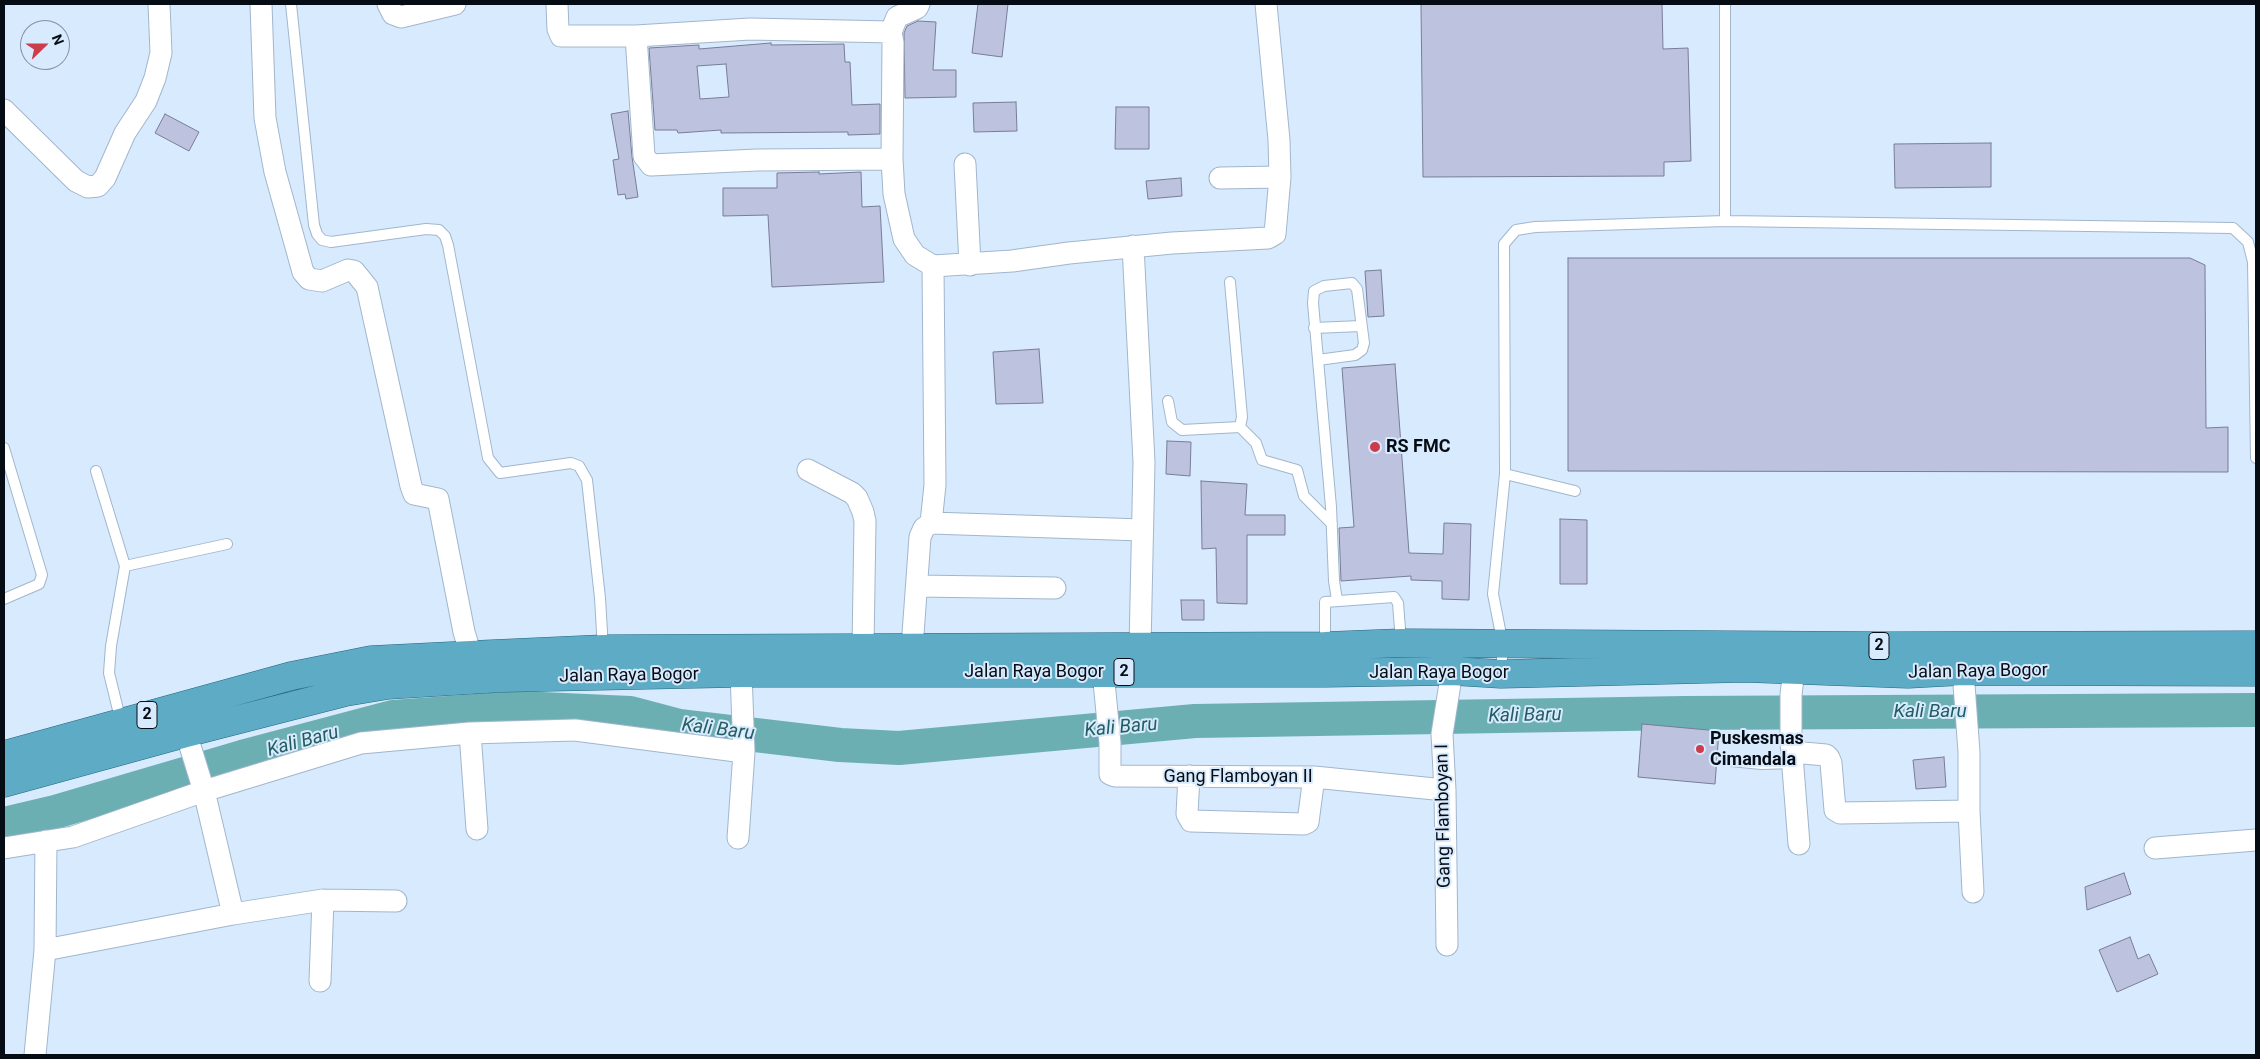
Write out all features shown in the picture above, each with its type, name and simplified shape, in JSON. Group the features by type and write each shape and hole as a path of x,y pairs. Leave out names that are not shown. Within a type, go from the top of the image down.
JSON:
{"highway":[{"name":"Jalan Raya Bogor","path":"4,755 300,674 371,660 471,655 606,663 741,682 1104,683 1325,660 1401,643 1502,645 2256,644"},
{"name":"Jalan Raya Bogor","path":"4,784 189,743 346,692 388,685 501,678 606,663 863,648 1140,647 1325,660 1450,679 1501,674 1794,668 1964,678 2256,672"}],"street":[{"path":"4,110 76,181 88,187 98,186 105,178 124,133 146,101 155,78 161,53 159,4"},
{"path":"261,4 266,118 275,172 303,272 309,279 322,281 348,270 354,271 366,286 411,486 414,494 438,499 464,632 471,655"},
{"path":"388,4 393,14 401,17 455,4"},
{"path":"557,4 558,29 561,36 636,36 750,29 891,32"},
{"path":"918,4 917,8 898,17 891,32 893,43 892,159 894,194 904,239 915,255 933,266 970,265 1133,246 1268,238 1275,234 1280,177 1279,140 1266,4"},
{"path":"636,36 644,156 651,165 757,160 892,159"},
{"path":"965,164 970,265"},
{"path":"1220,178 1280,177"},
{"path":"1133,246 1144,462 1140,647"},
{"path":"931,523 935,486 933,266"},
{"path":"808,470 852,493 857,498 863,512 865,521 863,648"},
{"path":"912,648 920,536 924,528 931,523 1142,530"},
{"path":"917,586 1055,588"},
{"path":"1794,668 1791,695 1792,752 1799,844"},
{"path":"1964,678 1969,752 1969,810 1973,892"},
{"name":"Gang Flamboyan I","path":"1446,945 1445,790 1442,734 1450,679"},
{"path":"738,838 744,747 741,682"},
{"name":"Gang Flamboyan II","path":"1104,683 1110,743 1110,774 1115,776 1314,777 1445,790"},
{"path":"4,848 91,831 202,788 361,743 470,733 575,730 744,747"},
{"path":"470,733 477,829"},
{"path":"189,743 233,914"},
{"path":"1792,752 1826,755 1829,758 1835,810 1840,813 1969,810"},
{"path":"1189,776 1187,814 1191,821 1304,824 1308,822 1314,777"},
{"path":"2155,848 2256,840"},
{"path":"35,1055 46,950 46,841"},
{"path":"46,950 233,914 324,900 396,901"},
{"path":"320,981 324,900"}],"lane":[{"path":"291,4 314,225 317,234 322,240 331,242 426,229 439,230 445,236 488,458 500,474 571,463 579,466 587,480 606,663"},
{"path":"1725,4 1725,221"},
{"path":"1501,674 1502,645 1493,594 1505,474 1504,244 1516,230 1535,227 1725,221 2232,228 2248,242 2253,262 2256,458"},
{"path":"1230,282 1242,417 1240,427"},
{"path":"1318,360 1355,355 1362,350 1364,343 1357,290 1352,283 1346,282 1324,286 1314,290 1314,328 1337,600"},
{"path":"1314,328 1361,326"},
{"path":"1168,401 1172,422 1182,430 1240,427 1256,442 1262,460 1297,470 1304,496 1332,524"},
{"path":"4,448 42,575 39,584 4,599"},
{"path":"96,471 126,566 111,646 109,673 121,723"},
{"path":"1505,474 1575,491"},
{"path":"126,566 227,544"},
{"path":"1325,660 1324,605 1328,600 1394,597 1398,603 1401,643"},
{"path":"1730,761 1752,764 1792,752"}],"building":[{"path":"978,4 1008,4 1002,57 972,53"},
{"path":"1421,4 1662,4 1663,49 1688,48 1691,161 1664,162 1664,176 1423,177"},
{"path":"918,21 936,22 933,70 956,70 956,97 905,98 904,33 907,26"},
{"path":"771,43 771,45 844,44 845,62 850,62 852,105 880,104 880,134 848,135 848,132 721,133 721,130 678,133 677,130 655,130 649,48 699,45 699,49","holes":["726,64 729,97 700,99 697,66"]},
{"path":"1016,102 1017,131 974,132 973,103"},
{"path":"1116,107 1149,107 1149,149 1115,149"},
{"path":"628,111 638,197 626,199 625,194 618,195 613,160 619,159 611,114"},
{"path":"165,114 199,132 189,151 155,133"},
{"path":"1991,143 1991,187 1895,188 1894,144"},
{"path":"819,172 819,174 861,172 862,207 880,206 884,282 772,287 768,215 723,216 723,188 777,188 777,173"},
{"path":"1181,178 1182,196 1148,199 1146,181"},
{"path":"1568,258 2190,258 2205,265 2206,428 2228,427 2228,472 1568,471"},
{"path":"1381,270 1384,316 1368,317 1365,271"},
{"path":"1039,349 1043,403 996,404 993,352"},
{"name":"RS FMC","path":"1395,364 1409,553 1443,554 1444,523 1471,524 1469,600 1442,599 1442,581 1411,580 1411,576 1341,581 1339,528 1354,527 1342,368"},
{"path":"1167,441 1191,442 1190,476 1166,474"},
{"path":"1201,481 1247,484 1245,515 1285,515 1285,535 1247,535 1247,604 1217,603 1216,548 1202,549"},
{"path":"1560,519 1587,520 1587,584 1560,584"},
{"path":"1181,600 1204,600 1204,620 1182,620"},
{"path":"1642,724 1719,731 1715,784 1638,777"},
{"path":"1944,757 1946,787 1916,789 1913,760"},
{"path":"2124,873 2131,894 2087,910 2085,887"},
{"path":"2130,937 2138,959 2149,954 2158,974 2117,992 2099,950"}],"waterway":[{"name":"Kali Baru","path":"4,824 55,812 242,757 393,717 519,708 630,713 679,726 840,745 899,748 1195,721 1685,713 2256,710"}],"place":[{"name":"RS FMC","path":"1375,447"},
{"name":"Puskesmas Cimandala","path":"1700,749"}]}
